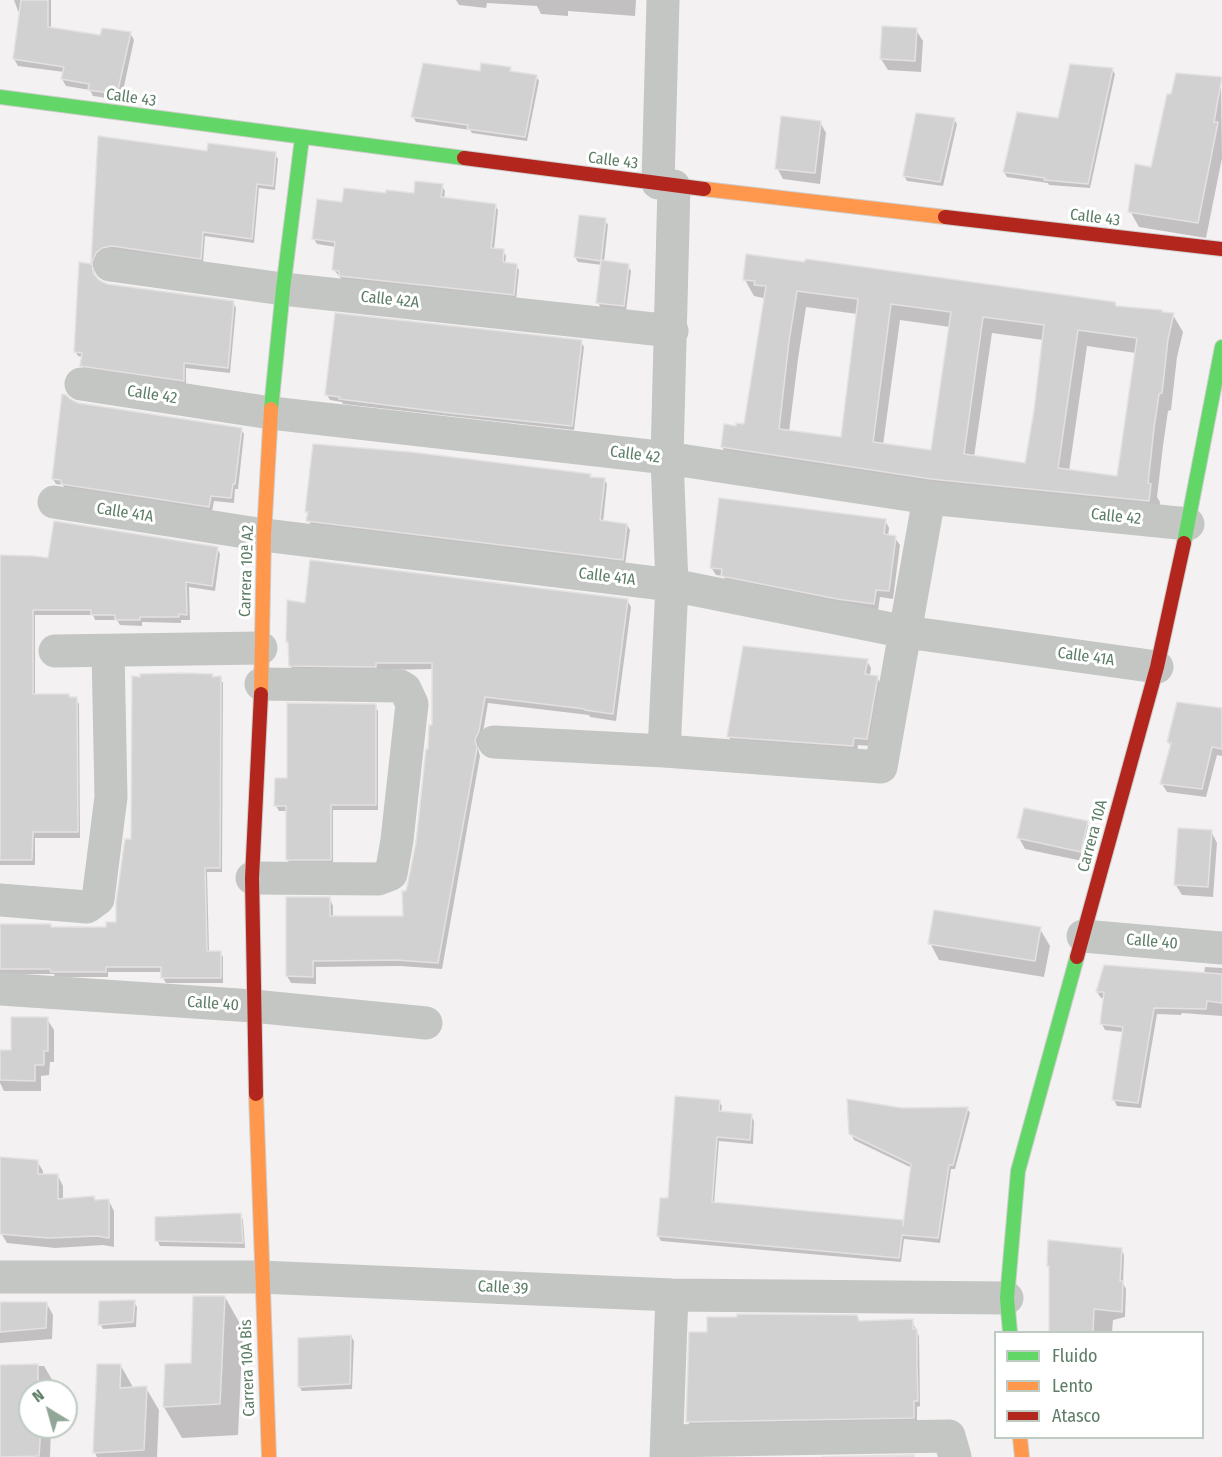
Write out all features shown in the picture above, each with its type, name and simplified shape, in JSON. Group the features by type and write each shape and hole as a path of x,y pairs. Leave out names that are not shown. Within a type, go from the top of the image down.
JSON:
{"street":[{"path":"663,0 666,184 672,331 667,458 672,585 664,751"},
{"name":"Calle 43","path":"0,97 666,184 1222,249"},
{"name":"Carrera 10ª A2","path":"253,1006 252,878 261,684 264,535 283,289 302,138"},
{"name":"Calle 42A","path":"110,265 283,289 672,331"},
{"name":"Carrera 10A","path":"1010,1331 1007,1298 1018,1171 1157,667 1188,524 1213,431 1222,348"},
{"name":"Calle 42","path":"81,384 272,412 667,458 929,498 1188,524"},
{"path":"494,742 664,751 881,767 929,498"},
{"name":"Calle 41A","path":"54,502 264,535 672,585 906,632 1157,667"},
{"path":"55,651 261,648"},
{"path":"0,900 87,906 98,899 111,797 108,651"},
{"path":"252,878 378,879 391,874 412,704 405,689 400,686 261,684"},
{"name":"Calle 40","path":"1083,936 1222,948"},
{"name":"Calle 40","path":"0,989 253,1006 426,1023"},
{"name":"Carrera 10A Bis","path":"253,1006 269,1457"},
{"name":"Calle 39","path":"0,1276 261,1277 672,1296 1007,1298"},
{"path":"672,1296 667,1449 949,1436 955,1457"},
{"path":"1020,1439 1022,1457"}],"building":[{"path":"21,0 48,0 48,27 100,35 102,28 131,32 117,94 88,90 89,84 61,79 64,67 13,59"},
{"path":"882,26 917,28 915,61 880,59"},
{"path":"423,63 480,71 481,63 511,67 510,71 537,75 525,137 467,129 468,125 411,117"},
{"path":"1070,64 1113,68 1088,184 1044,180 1045,178 1003,172 1017,112 1058,118"},
{"path":"1176,73 1222,77 1214,122 1218,122 1198,223 1128,212 1135,164 1151,167 1167,94 1171,94"},
{"path":"916,113 955,118 940,182 903,176"},
{"path":"781,116 821,121 815,173 775,169"},
{"path":"98,136 207,151 208,143 276,152 273,186 257,184 252,239 203,232 201,259 112,246 102,248 96,253 92,262 93,273 107,284 234,301 228,368 184,363 184,381 80,366 82,353 74,352 79,262 91,264"},
{"path":"415,181 443,184 441,197 496,204 491,248 504,249 503,262 517,264 514,295 339,276 339,271 332,270 335,242 312,239 317,199 342,202 344,188 386,193 386,190 414,193"},
{"path":"579,215 606,218 601,260 629,264 624,306 596,303 601,261 574,257"},
{"path":"746,254 804,262 806,259 1115,302 1116,306 1174,313 1168,339 1162,393 1159,394 1154,428 1148,483 1151,484 1149,501 931,479 721,447 724,424 736,426 736,423 744,424 766,286 754,285 755,281 743,280","holes":["797,291 858,299 841,437 779,429","891,304 951,312 931,450 873,442","983,317 1044,325 1034,411 1025,463 964,454","1078,330 1137,338 1117,476 1058,468"]},
{"path":"335,313 582,340 572,426 449,413 339,399 340,397 325,395"},
{"path":"62,394 78,403 242,428 231,498 211,496 209,507 61,484 61,480 52,479"},
{"path":"313,444 410,452 591,474 590,477 605,478 600,520 627,524 623,560 306,521 308,512 305,512"},
{"path":"719,498 886,519 884,534 896,536 889,591 876,590 874,604 721,576 722,569 710,568"},
{"path":"54,521 218,547 212,586 186,582 187,615 179,614 179,617 140,617 140,620 115,620 115,615 91,615 91,610 33,610 33,694 69,694 69,697 77,697 78,832 33,832 32,860 0,860 0,555 48,558"},
{"path":"310,560 628,599 613,714 485,697 479,731 475,740 477,748 438,963 396,960 313,961 313,977 286,976 286,897 330,897 330,916 403,916 402,891 406,891 416,842 429,725 432,725 432,663 376,663 376,667 289,666 288,642 286,642 287,600 305,603"},
{"path":"743,646 868,659 865,674 878,676 867,739 854,738 853,746 727,737"},
{"path":"184,673 221,676 220,868 205,868 207,951 221,951 221,978 161,978 161,967 106,967 106,972 0,969 0,924 106,927 106,922 116,922 116,902 125,839 131,839 132,676"},
{"path":"1177,702 1222,708 1222,749 1212,747 1202,789 1160,784 1171,743 1167,742"},
{"path":"287,703 376,704 376,805 331,805 331,860 286,860 286,806 274,806 275,778 287,778"},
{"path":"1024,808 1088,821 1081,852 1017,838"},
{"path":"1178,828 1212,830 1208,887 1174,885"},
{"path":"934,910 1041,927 1035,961 928,944"},
{"path":"1104,965 1222,974 1222,1003 1207,1001 1206,1009 1154,1008 1138,1103 1112,1100 1123,1027 1100,1024 1104,992 1096,992"},
{"path":"11,1017 48,1017 48,1051 44,1051 44,1065 35,1065 35,1081 0,1080 0,1050 11,1050"},
{"path":"675,1096 720,1100 719,1111 752,1114 750,1140 717,1137 712,1202 903,1220 903,1226 911,1164 849,1134 847,1099 902,1108 968,1107 953,1165 949,1165 938,1238 902,1235 899,1258 657,1236 660,1198 668,1198"},
{"path":"0,1157 38,1160 38,1174 58,1174 58,1199 94,1196 95,1200 109,1199 109,1238 97,1236 48,1238 0,1234"},
{"path":"241,1213 243,1243 155,1241 155,1217"},
{"path":"1048,1240 1122,1248 1120,1281 1123,1281 1122,1312 1094,1309 1093,1331 1049,1331 1049,1266 1047,1266"},
{"path":"193,1296 225,1296 220,1404 163,1407 165,1364 191,1363"},
{"path":"135,1300 133,1322 98,1325 99,1301"},
{"path":"0,1302 47,1302 46,1328 0,1332"},
{"path":"737,1314 857,1315 859,1321 913,1319 913,1329 917,1329 918,1401 914,1401 914,1418 686,1422 689,1332 707,1332 707,1317 737,1317"},
{"path":"351,1335 350,1384 298,1387 298,1338"},
{"path":"38,1364 38,1379 18,1379 18,1439 40,1439 39,1456 0,1457 0,1365"},
{"path":"97,1364 121,1364 120,1388 147,1386 144,1450 93,1453"},
{"path":"914,1455 914,1457 822,1457"}],"traffic: fast":[{"path":"0,97 464,158"},
{"path":"271,409 302,138"},
{"path":"1184,543 1222,347"},
{"path":"1010,1331 1007,1298 1018,1171 1077,957"}],"traffic: slow":[{"path":"704,189 945,217"},
{"path":"261,694 264,535 271,409"},
{"path":"256,1094 269,1457"},
{"path":"1020,1439 1022,1457"}],"traffic: jam":[{"path":"464,158 704,189"},
{"path":"945,217 1222,249"},
{"path":"1077,957 1157,667 1184,543"},
{"path":"256,1094 252,878 261,694"}]}
